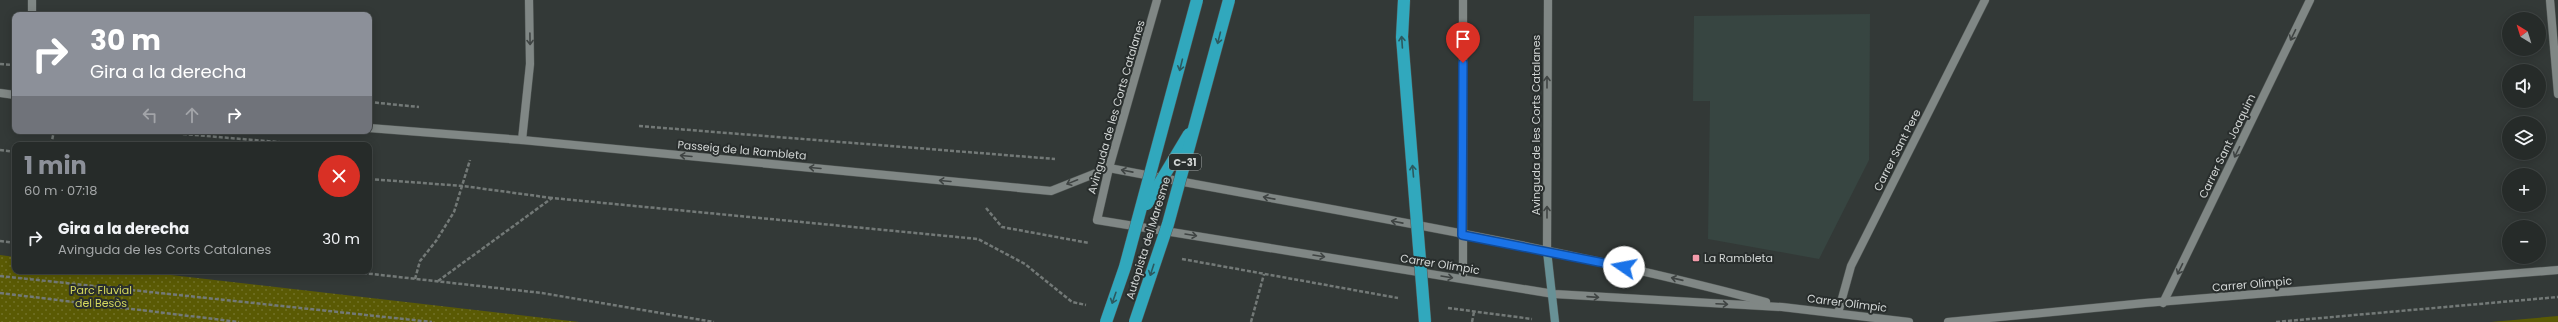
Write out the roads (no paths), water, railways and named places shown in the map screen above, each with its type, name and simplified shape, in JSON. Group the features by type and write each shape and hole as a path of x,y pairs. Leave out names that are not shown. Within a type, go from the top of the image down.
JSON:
{"highway":[{"path":"1106,322 1125,267 1197,0"},
{"name":"Autopista del Maresme","path":"1135,322 1168,224 1197,121 1228,0"},
{"path":"1404,0 1402,37 1425,322"},
{"name":"C-31","path":"1139,217 1197,121"}],"street":[{"path":"32,0 32,12"},
{"path":"522,140 530,64 529,0"},
{"name":"Avinguda de les Corts Catalanes","path":"1097,220 1109,168 1157,0"},
{"path":"1463,0 1462,235 1464,279"},
{"name":"Avinguda de les Corts Catalanes","path":"1547,251 1548,0"},
{"name":"Carrer Sant Pere","path":"1838,314 1851,266 1985,0"},
{"name":"Carrer Sant Joaquim","path":"2163,303 2310,0"},
{"path":"2550,0 2558,94"},
{"path":"0,93 12,95"},
{"name":"Passeig de la Rambleta","path":"372,128 522,140 1051,191 1109,168"},
{"name":"Carrer Olímpic","path":"1109,168 1547,251 1690,282 1782,307"},
{"name":"Carrer Olímpic","path":"1097,220 1554,294 1782,307 1909,322"},
{"path":"1547,251 1554,294 1555,322"},
{"name":"Carrer Olímpic","path":"1948,322 2558,270"}],"place":[{"name":"La Rambleta","path":"1696,258"}],"park label":[{"name":"Parc Fluvial del Besòs","path":"101,296"}]}
